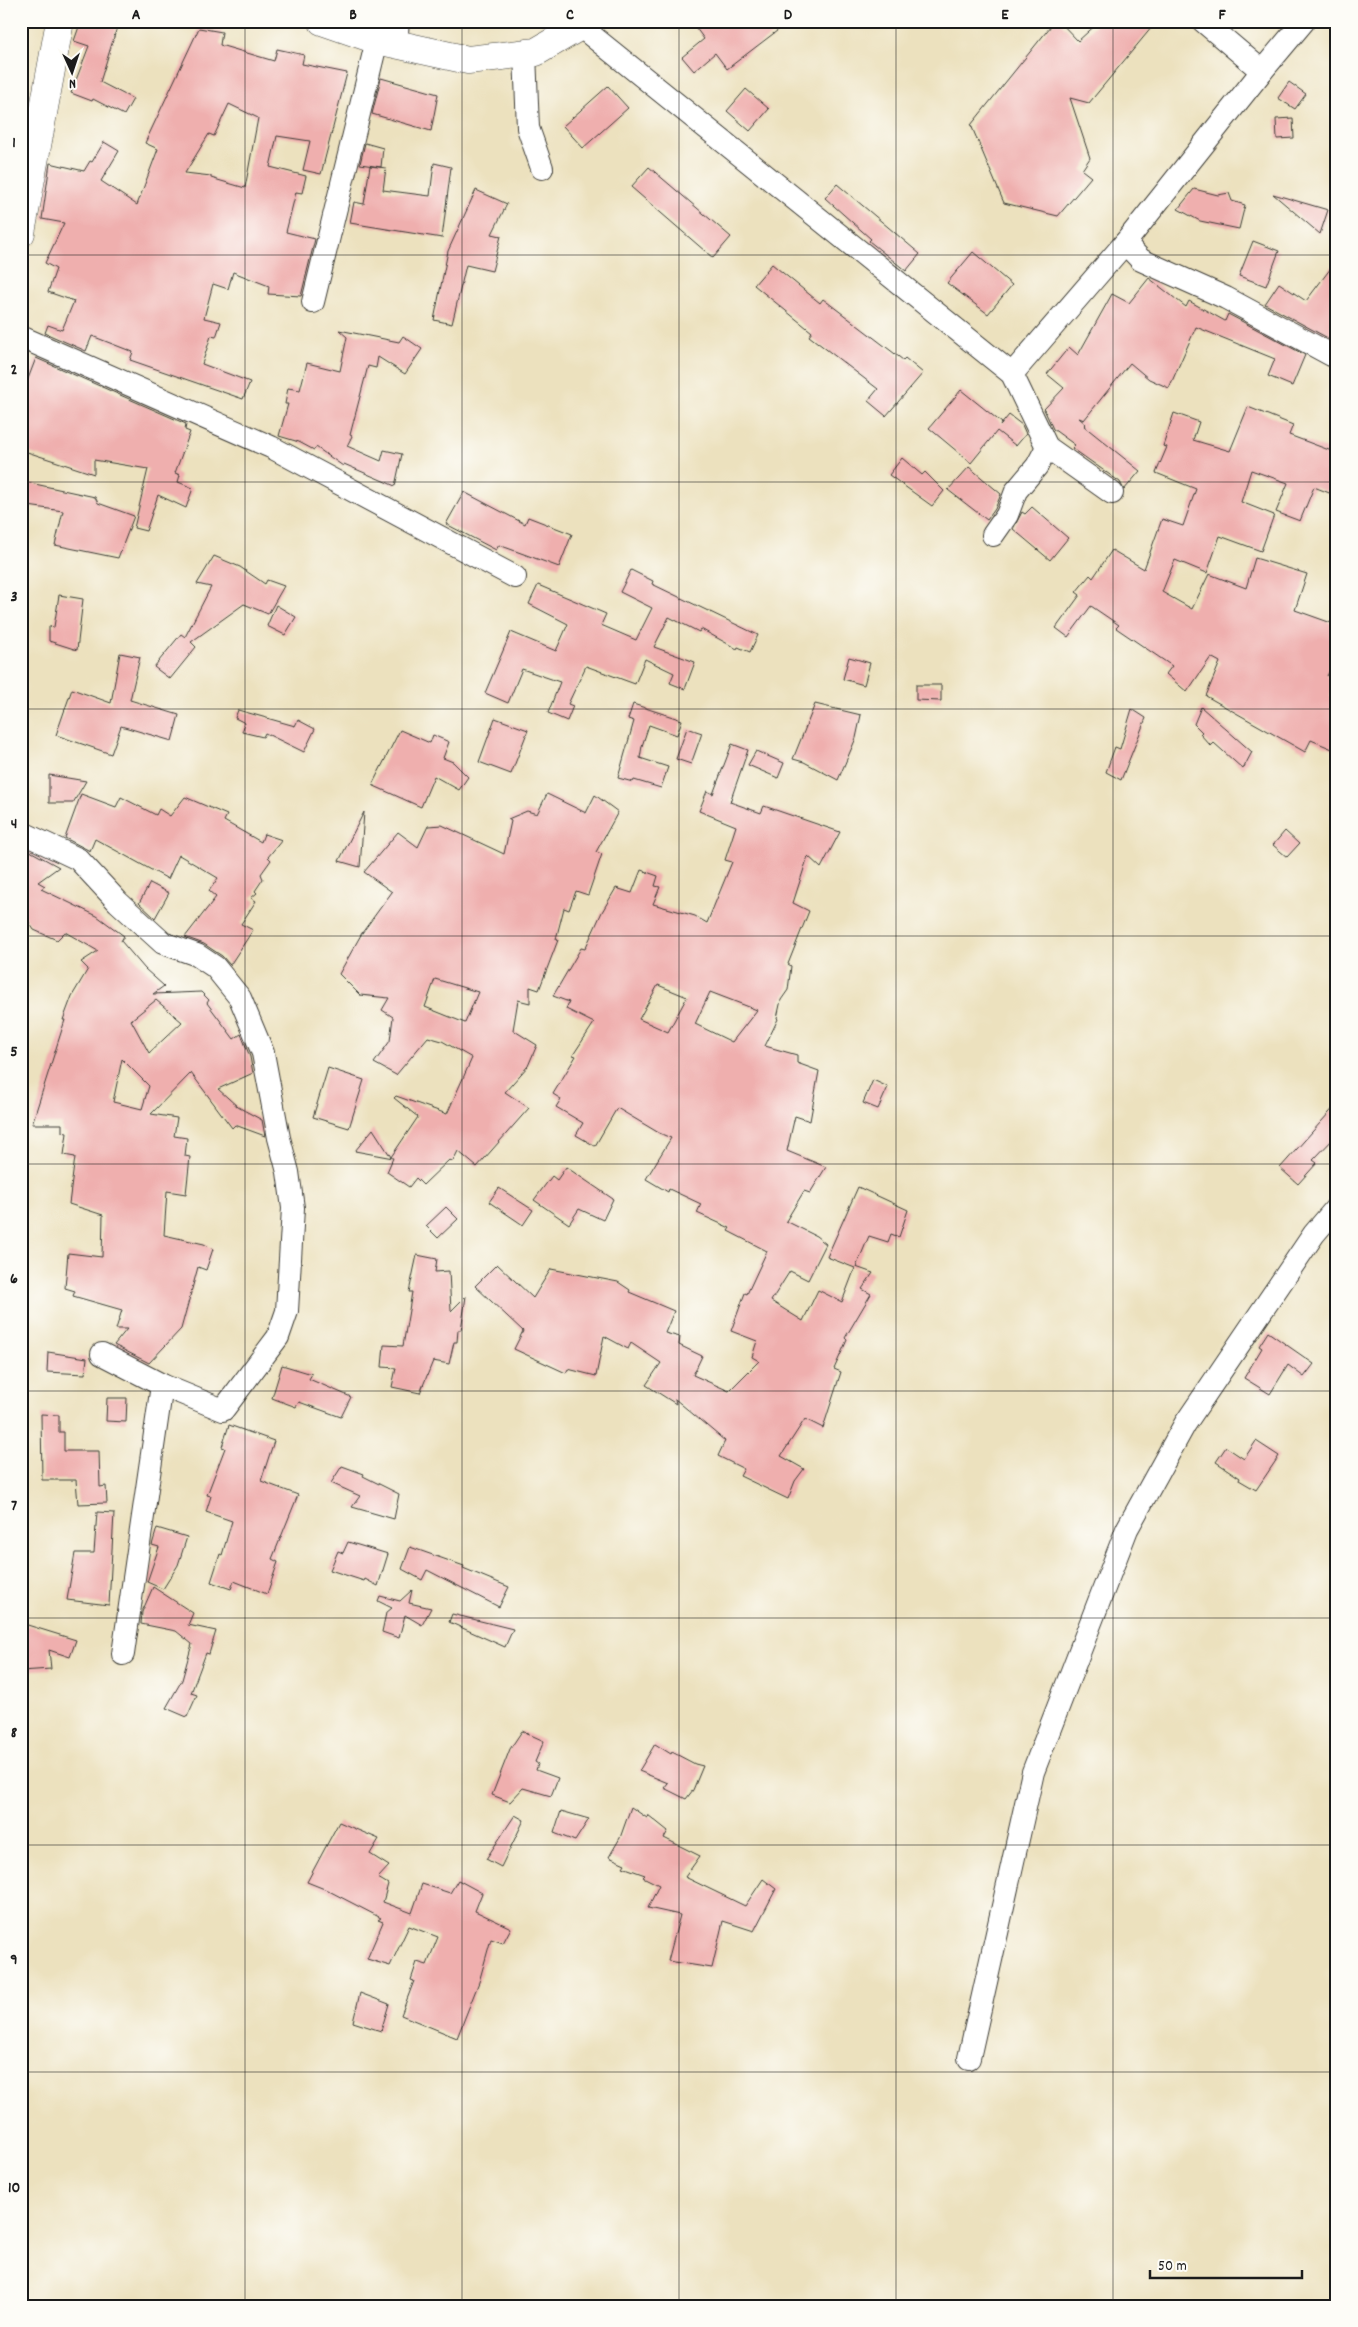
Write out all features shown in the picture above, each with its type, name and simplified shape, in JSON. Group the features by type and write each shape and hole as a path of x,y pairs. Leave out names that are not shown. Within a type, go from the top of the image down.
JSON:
{"street":[{"path":"21,233 60,21"},
{"path":"322,21 390,36 468,60 536,52 585,24 1012,374 1047,447 1112,493"},
{"path":"1203,21 1262,71"},
{"path":"1012,374 1125,242 1304,21"},
{"path":"313,302 390,36"},
{"path":"525,54 528,128 542,168"},
{"path":"1125,242 1141,260 1226,298 1337,358"},
{"path":"21,337 271,446 515,576"},
{"path":"993,535 1007,515 1016,491 1037,466 1047,447"},
{"path":"21,832 78,859 118,902 163,943 197,955 215,967 240,998 263,1053 279,1138 288,1172 293,1208 287,1311 278,1337 223,1410 162,1384 102,1354"},
{"path":"969,2058 1034,1772 1127,1529 1185,1424 1314,1234 1337,1206"},
{"path":"123,1654 162,1384"}],"building":[{"path":"81,21 119,21 100,82 133,99 124,115 93,99 92,101 71,93 89,46 74,41"},
{"path":"705,21 790,21 727,69 715,53 694,71 682,57 704,39 696,28"},
{"path":"1055,21 1059,21 1078,41 1100,21 1157,21 1089,103 1070,98 1090,158 1082,170 1091,177 1058,216 1004,203 971,125"},
{"path":"199,28 222,32 220,45 274,61 277,49 304,55 302,64 347,73 321,174 303,170 310,141 277,136 270,167 306,176 302,193 296,192 286,232 315,239 301,296 268,294 269,286 233,272 228,289 213,284 204,318 221,322 216,337 211,336 202,364 250,382 243,399 130,360 133,352 92,336 86,351 45,333 48,325 62,330 74,301 48,292 56,269 45,263 64,223 42,219 50,163 84,171 104,142 119,151 101,181 137,205 158,149 145,143","holes":["229,104 258,118 245,188 211,178 211,176 185,173 209,134 214,136"]},
{"path":"381,78 438,94 431,131 372,114"},
{"path":"1289,82 1306,94 1295,109 1278,98"},
{"path":"608,86 628,108 583,148 563,126"},
{"path":"746,89 769,109 750,131 727,111"},
{"path":"1293,118 1294,138 1277,139 1276,119"},
{"path":"365,143 383,148 381,167 360,164"},
{"path":"434,163 451,167 442,238 350,223 354,202 364,204 370,166 386,168 383,190 430,196"},
{"path":"649,167 731,237 713,258 631,187"},
{"path":"837,184 920,254 906,271 869,241 871,239 825,198"},
{"path":"1194,189 1218,195 1229,193 1232,201 1245,205 1239,229 1200,221 1178,209"},
{"path":"476,190 507,204 492,234 501,236 492,271 466,265 452,324 434,320 448,251"},
{"path":"1273,194 1328,210 1320,234"},
{"path":"1253,241 1279,251 1266,286 1239,276"},
{"path":"973,252 1012,285 988,314 947,283"},
{"path":"1337,260 1337,343 1265,304 1279,283 1306,301"},
{"path":"772,264 820,303 823,299 923,373 886,416 868,401 878,389 809,336 812,332 754,285"},
{"path":"1149,278 1186,307 1189,301 1225,321 1228,314 1305,355 1292,386 1268,376 1275,359 1196,327 1169,388 1149,379 1130,363 1084,420 1079,418 1086,424 1084,426 1140,471 1124,490 1120,482 1072,448 1075,445 1053,429 1044,409 1064,388 1047,374 1069,347 1078,355 1112,294 1129,303"},
{"path":"339,330 399,342 403,336 422,349 405,374 378,357 376,368 368,366 350,435 352,436 347,446 381,461 384,450 402,454 395,486 344,464 343,466 316,447 314,450 299,442 279,436 288,404 285,404 288,388 300,390 307,363 340,371 347,337"},
{"path":"36,358 186,424 185,430 190,432 175,473 180,475 178,482 193,488 186,508 158,495 146,531 134,528 148,469 94,460 94,474 21,450 21,397"},
{"path":"961,390 1002,423 1000,426 1009,415 1022,425 1026,434 1016,446 997,431 971,463 929,428"},
{"path":"1248,407 1293,425 1289,435 1337,453 1337,481 1332,494 1314,487 1300,521 1276,512 1288,483 1251,470 1241,502 1274,515 1261,551 1220,536 1207,573 1175,560 1162,592 1192,609 1209,574 1246,588 1255,558 1307,574 1295,610 1337,625 1337,637 1332,656 1336,658 1327,676 1336,679 1330,696 1337,698 1337,751 1311,740 1305,752 1206,696 1220,662 1211,657 1187,692 1166,674 1172,666 1116,628 1119,625 1091,606 1068,637 1056,628 1080,595 1076,592 1090,575 1093,578 1112,550 1144,569 1162,519 1183,526 1196,489 1156,473 1167,447 1163,446 1174,413 1199,422 1193,440 1230,451"},
{"path":"902,458 922,475 925,472 944,491 932,506 889,475"},
{"path":"969,467 1001,494 995,509 987,520 948,490"},
{"path":"21,481 95,497 98,503 134,516 118,558 55,545 63,511 21,505"},
{"path":"464,492 525,524 528,517 572,534 559,567 499,545 496,550 446,524"},
{"path":"1032,507 1068,538 1050,560 1013,529 1022,512 1025,514"},
{"path":"214,556 240,567 265,584 267,580 284,586 268,614 244,604 191,642 196,647 170,679 154,667 181,634 185,637 211,587 197,584"},
{"path":"631,570 653,581 652,584 758,635 750,652 738,647 737,649 701,629 699,632 669,617 654,647 695,662 685,689 670,683 674,673 645,659 635,684 586,666 568,704 573,706 567,721 548,713 560,682 522,669 508,703 485,693 511,632 556,651 568,624 529,604 538,585 606,614 601,625 636,640 652,608 620,592"},
{"path":"59,595 83,599 77,650 49,641 49,626 54,627"},
{"path":"276,605 296,617 285,635 267,626"},
{"path":"120,653 140,657 130,700 179,715 172,741 121,726 111,754 56,735 72,689 111,703"},
{"path":"849,657 870,663 864,685 843,679"},
{"path":"916,685 941,685 941,701 916,700"},
{"path":"633,704 682,720 677,735 649,725 642,746 640,758 668,767 661,788 634,780 633,782 618,778 634,721 628,719"},
{"path":"815,704 861,715 856,738 838,780 804,762 793,759"},
{"path":"1201,707 1252,752 1243,769 1214,743 1211,746 1200,734 1202,732 1194,724"},
{"path":"1132,709 1146,718 1121,780 1106,772 1115,747 1120,749"},
{"path":"238,710 295,726 298,720 315,729 304,752 265,733 263,737 242,732 245,723 235,718"},
{"path":"495,718 528,730 511,774 479,762"},
{"path":"687,728 702,733 691,764 676,759"},
{"path":"400,730 430,743 433,735 449,742 443,758 453,762 468,777 459,790 434,776 421,807 372,785"},
{"path":"732,744 748,750 730,802 761,813 764,806 840,832 821,868 808,856 793,903 809,911 788,964 791,966 788,990 781,1000 778,1019 765,1046 797,1055 797,1063 819,1071 810,1121 795,1116 787,1151 826,1167 810,1193 804,1191 786,1221 816,1236 826,1244 808,1280 790,1271 771,1301 803,1321 818,1290 842,1302 855,1268 827,1257 858,1187 908,1210 899,1237 891,1234 888,1242 869,1236 856,1267 873,1273 862,1289 871,1294 845,1338 847,1340 834,1369 841,1372 823,1428 805,1419 781,1456 804,1469 795,1481 788,1499 740,1476 744,1469 718,1456 725,1441 675,1399 676,1404 646,1385 661,1363 631,1343 628,1349 604,1336 596,1376 568,1369 566,1373 514,1349 523,1331 475,1286 497,1264 533,1298 551,1269 618,1282 630,1290 629,1292 674,1311 665,1333 680,1337 679,1345 702,1356 693,1375 729,1391 759,1361 752,1357 757,1341 731,1331 745,1293 747,1294 767,1251 728,1231 730,1228 697,1213 701,1204 669,1189 668,1192 646,1179 671,1138 617,1108 595,1146 576,1135 583,1123 556,1107 561,1099 553,1094 576,1056 573,1055 594,1023 566,1009 569,1002 553,996 581,948 585,949 602,912 616,888 632,893 641,870 658,876 655,886 660,887 653,904 695,916 707,923 732,862 725,860 736,826 699,811 707,791 713,794","holes":["658,985 687,997 668,1032 639,1019","710,992 757,1010 732,1042 695,1024"]},
{"path":"756,751 784,763 778,778 748,765"},
{"path":"49,775 86,781 73,803 49,803"},
{"path":"81,794 116,807 121,797 156,815 159,809 170,816 185,797 227,815 224,821 261,842 264,834 282,840 268,857 271,860 261,874 263,879 255,891 257,893 251,898 256,901 241,924 253,930 230,965 222,956 204,944 185,937 216,897 209,891 218,878 179,855 168,879 95,839 90,851 65,838"},
{"path":"547,794 586,813 595,795 618,812 596,852 602,854 588,895 576,891 569,910 564,908 556,939 558,940 539,990 530,987 530,1003 518,1000 513,1030 537,1045 528,1066 505,1092 529,1108 477,1167 458,1151 453,1161 449,1160 423,1185 416,1178 409,1187 387,1172 393,1158 355,1151 373,1129 391,1157 418,1117 394,1098 396,1096 447,1114 472,1058 442,1041 428,1037 396,1075 374,1063 390,1041 393,1017 382,1010 389,998 360,995 339,974 362,933 392,892 364,872 398,832 418,847 428,826 442,825 504,854 511,821 508,819 527,811 537,814","holes":["435,979 478,992 465,1023 425,1007"]},
{"path":"364,812 360,867 339,861"},
{"path":"1285,831 1299,844 1287,857 1273,845"},
{"path":"30,851 59,867 38,882 45,886 41,889 97,916 124,936 121,941 145,969 164,986 153,994 201,992 209,1000 207,1003 234,1039 241,1034 250,1057 253,1073 218,1089 238,1107 262,1120 265,1136 235,1125 232,1128 191,1073 151,1114 177,1118 174,1136 187,1138 185,1156 190,1157 186,1194 167,1191 164,1235 204,1244 213,1249 206,1270 198,1267 181,1329 149,1363 114,1345 127,1329 116,1329 122,1310 73,1296 75,1291 65,1288 68,1253 102,1257 103,1215 69,1204 75,1157 64,1155 67,1133 62,1132 62,1124 32,1124 65,1020 63,1020 72,996 88,969 81,962 98,951 65,932 57,940 34,930 21,910 21,863","holes":["156,1000 182,1022 149,1053 131,1020","122,1059 149,1086 142,1109 113,1102"]},
{"path":"150,883 169,893 155,918 139,903"},
{"path":"328,1068 364,1080 349,1128 313,1117"},
{"path":"873,1080 888,1087 878,1109 863,1103"},
{"path":"1337,1104 1337,1135 1313,1160 1317,1163 1298,1184 1280,1168"},
{"path":"566,1167 613,1199 603,1220 579,1209 569,1224 534,1200 552,1176 557,1180"},
{"path":"499,1188 533,1210 523,1225 489,1202"},
{"path":"446,1207 458,1219 438,1238 426,1226"},
{"path":"417,1255 437,1259 435,1272 449,1271 451,1311 466,1296 461,1330 458,1330 457,1342 454,1342 449,1364 433,1361 420,1393 392,1387 396,1368 382,1367 384,1345 403,1346 412,1292 409,1292"},
{"path":"1268,1332 1314,1364 1304,1377 1288,1365 1270,1394 1244,1378 1262,1348 1259,1346"},
{"path":"48,1352 87,1358 85,1374 47,1372"},
{"path":"282,1365 312,1374 309,1379 351,1397 341,1417 299,1402 296,1407 272,1398"},
{"path":"107,1398 127,1398 126,1422 106,1421"},
{"path":"41,1414 59,1415 59,1432 64,1432 64,1451 99,1451 100,1487 106,1486 107,1503 78,1504 76,1480 42,1480"},
{"path":"229,1425 274,1441 261,1481 298,1495 272,1559 278,1562 267,1594 234,1581 231,1589 211,1582 220,1554 222,1555 232,1521 206,1512 211,1496 207,1495 225,1448 222,1447"},
{"path":"1256,1441 1279,1456 1256,1490 1239,1480 1240,1478 1216,1462 1226,1447 1244,1459"},
{"path":"342,1466 364,1474 363,1476 399,1494 394,1519 352,1507 360,1496 331,1483"},
{"path":"97,1512 114,1513 109,1605 67,1600 75,1553 94,1553"},
{"path":"157,1528 187,1537 178,1565 163,1589 147,1582 159,1547 152,1545"},
{"path":"348,1542 388,1554 378,1586 365,1579 364,1581 330,1570 338,1551 343,1553"},
{"path":"410,1547 464,1566 463,1568 509,1587 499,1607 427,1570 422,1580 402,1569"},
{"path":"153,1587 193,1613 188,1625 216,1631 209,1654 206,1653 191,1693 197,1695 187,1717 166,1708 182,1680 192,1644 176,1631 141,1624 142,1612"},
{"path":"412,1590 409,1603 431,1608 422,1625 405,1615 399,1638 382,1632 386,1613 392,1608 378,1601 380,1596 400,1601"},
{"path":"452,1614 513,1629 505,1647 449,1622"},
{"path":"21,1623 76,1640 70,1657 49,1650 51,1669 21,1671"},
{"path":"522,1731 544,1741 535,1762 538,1764 536,1770 558,1778 551,1796 523,1788 510,1802 492,1795 510,1749"},
{"path":"655,1744 671,1754 672,1752 703,1766 693,1790 686,1799 664,1788 668,1783 639,1771"},
{"path":"631,1807 647,1818 648,1815 668,1831 664,1838 700,1856 685,1877 745,1906 763,1879 776,1889 754,1931 723,1921 712,1968 668,1961 680,1915 648,1908 659,1885 643,1877 645,1875 623,1867 625,1864 609,1857 620,1838"},
{"path":"561,1811 589,1819 575,1841 554,1833"},
{"path":"515,1815 524,1820 501,1867 486,1859"},
{"path":"339,1822 379,1839 370,1854 389,1866 378,1878 388,1884 383,1902 412,1913 422,1884 450,1893 458,1880 482,1893 475,1911 511,1928 503,1943 491,1939 479,1982 457,2038 401,2015 414,1981 411,1980 417,1962 427,1965 438,1937 409,1926 390,1966 367,1959 383,1922 378,1920 381,1918 327,1890 307,1882"},
{"path":"360,1993 389,2004 381,2031 353,2022"}]}
